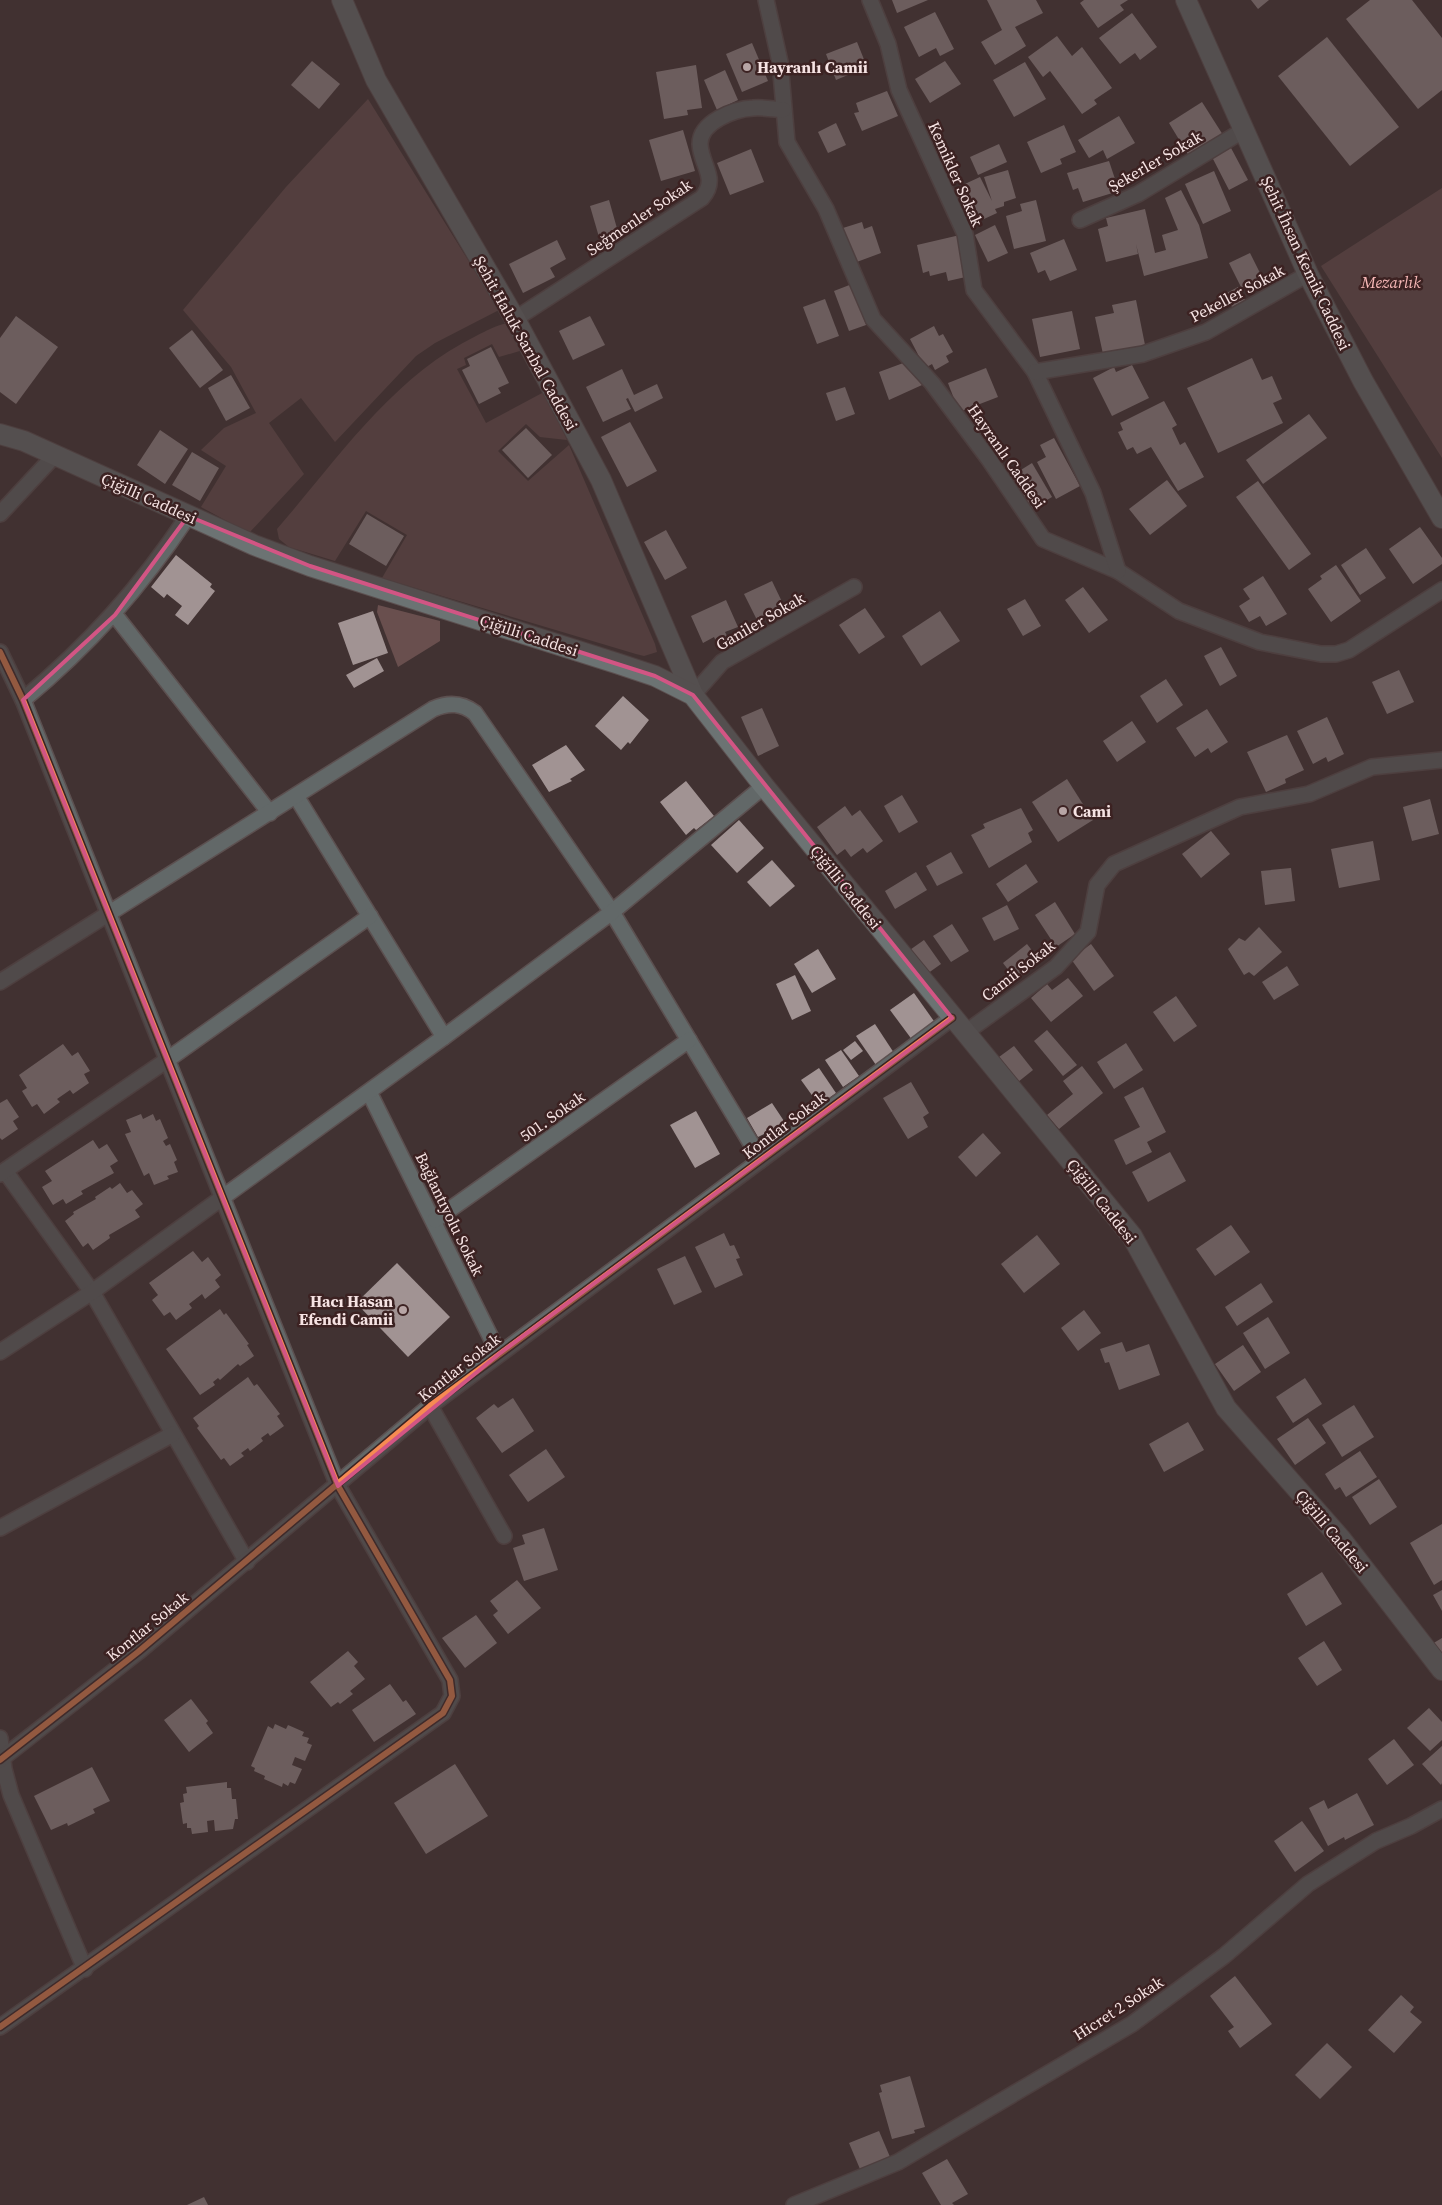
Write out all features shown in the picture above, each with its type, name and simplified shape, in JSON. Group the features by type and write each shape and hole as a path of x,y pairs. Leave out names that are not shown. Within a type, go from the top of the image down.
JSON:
{"main road":[{"name":"Şehit Haluk Sarıbal Caddesi","path":"342,0 376,80 515,319 601,480 693,695"},
{"name":"Şehit İhsan Kemik Caddesi","path":"1186,0 1308,274 1363,381 1442,518"},
{"name":"Çiğilli Caddesi","path":"0,434 55,455 254,545 310,566 655,676 693,695 764,786 1132,1236 1226,1408 1341,1539 1442,1670"}],"street":[{"name":"Hayranlı Caddesi","path":"766,0 780,62 787,142 826,209 873,319 932,383 988,458 1043,539 1118,571 1179,611 1260,642 1321,654 1336,654 1349,650 1442,590"},
{"name":"Kemikler Sokak","path":"870,0 888,44 899,90 965,234 974,290 1035,372 1093,493 1118,571"},
{"name":"Seğmenler Sokak","path":"515,319 702,198 708,190 710,180 700,143 702,134 711,124 737,110 752,108 784,110"},
{"name":"Şekerler Sokak","path":"1080,220 1138,194 1244,130"},
{"name":"Pekeller Sokak","path":"1035,372 1143,354 1206,332 1308,274"},
{"path":"0,514 55,455"},
{"path":"23,700 61,668 114,615 160,557 188,516"},
{"name":"Ganiler Sokak","path":"693,695 722,662 854,587"},
{"path":"114,615 270,813"},
{"path":"0,652 23,700 338,1486 450,1680 452,1688 450,1702 443,1713 0,2028"},
{"path":"0,982 434,709 448,704 463,706 475,713 612,912 761,1160"},
{"name":"Camii Sokak","path":"959,1025 1056,967 1088,932 1097,886 1114,864 1240,808 1308,794 1372,767 1442,760"},
{"path":"0,1352 92,1292 221,1196 369,1092 612,912 764,786"},
{"path":"296,796 444,1036"},
{"path":"247,1562 92,1292 3,1172 167,1060 370,916"},
{"name":"Kontlar Sokak","path":"1,1759 138,1652 338,1486 430,1406 761,1160 959,1025"},
{"name":"501. Sokak","path":"435,1220 689,1040"},
{"name":"Bağlantıyolu Sokak","path":"369,1092 435,1220 499,1354"},
{"path":"430,1406 504,1536"},
{"path":"0,1528 173,1434"},
{"path":"0,1738 1,1759 11,1796 85,1969"},
{"name":"Hicret 2 Sokak","path":"794,2205 898,2162 1132,2024 1224,1956 1308,1884 1376,1841 1411,1826 1442,1809"}],"highlighted area":[{"path":"188,516 310,566 655,676 693,695 952,1018 499,1354 338,1486 23,700 115,615"}],"green space":[{"path":"368,99 499,310 435,343 416,356 335,442 301,398 269,423 304,474 249,533 201,507 226,466 201,450 224,428 256,413 231,367 183,310 286,187"},
{"name":"Mezarlık","path":"1442,188 1442,458 1321,266"},
{"path":"508,323 523,350 499,357 492,344 464,358 466,365 457,369 486,423 544,392 567,440 540,437 526,424 498,451 528,481 569,445 657,652 644,656 636,654 382,578 407,535 366,511 335,561 289,547 279,539 277,529 344,448 392,397 446,353 487,330"},
{"path":"378,605 440,621 440,641 398,667 377,612"}],"building":[{"path":"892,0 928,0 897,13"},
{"path":"987,0 1036,0 1043,13 1015,27 1026,46 995,65 981,42 1002,30"},
{"path":"1084,0 1128,0 1120,5 1124,10 1098,28 1080,3"},
{"path":"1251,0 1269,0 1258,9"},
{"path":"1370,0 1412,0 1442,38 1442,90 1418,109 1346,19"},
{"path":"935,12 954,49 940,56 936,48 919,57 904,27"},
{"path":"1132,13 1157,47 1140,60 1135,53 1120,64 1099,38"},
{"path":"1057,36 1072,56 1082,47 1112,88 1094,100 1097,104 1082,114 1050,71 1043,77 1028,57"},
{"path":"1327,37 1399,127 1350,166 1278,76"},
{"path":"857,42 867,67 836,80 826,54"},
{"name":"Hayranlı Camii","path":"752,43 768,81 742,92 726,54"},
{"path":"312,61 340,84 319,109 291,85"},
{"path":"945,61 961,84 930,103 915,79"},
{"path":"1025,62 1046,99 1014,117 993,80"},
{"path":"696,65 702,108 687,110 688,115 664,119 656,72"},
{"path":"725,70 738,100 717,110 704,80"},
{"path":"887,91 898,116 862,131 854,113 859,112 856,103"},
{"path":"1202,102 1223,135 1189,156 1169,123"},
{"path":"1119,116 1135,143 1107,159 1103,150 1089,158 1078,140"},
{"path":"836,123 846,145 828,153 818,132"},
{"path":"1064,125 1076,152 1060,159 1062,164 1041,173 1027,142"},
{"path":"683,130 695,171 661,181 649,140"},
{"path":"999,144 1007,162 978,175 970,157"},
{"path":"1231,148 1248,180 1229,190 1212,157"},
{"path":"751,149 764,182 730,195 717,163"},
{"path":"1109,161 1119,191 1083,202 1078,188 1073,190 1067,173"},
{"path":"1008,170 1016,198 1004,202 1004,206 995,209 997,213 971,225 954,189 980,177 992,201 984,177"},
{"path":"1214,171 1231,211 1203,224 1185,184"},
{"path":"1181,190 1199,225 1208,258 1144,276 1136,244 1138,254 1106,262 1098,229 1108,226 1106,218 1145,209 1155,253 1166,250 1162,235 1178,230 1165,198"},
{"path":"609,200 618,232 599,237 590,206"},
{"path":"1036,200 1046,241 1014,249 1006,216 1022,211 1020,204"},
{"path":"862,222 864,229 872,226 881,253 854,263 843,228"},
{"path":"995,225 1008,253 988,262 975,235"},
{"path":"960,235 970,276 948,281 946,272 930,276 929,271 923,273 917,245"},
{"path":"1064,239 1077,270 1050,281 1045,270 1038,273 1030,253"},
{"path":"557,240 566,259 550,268 555,277 523,293 509,264"},
{"path":"1250,253 1263,279 1242,289 1229,263"},
{"path":"852,284 866,325 849,331 834,291"},
{"path":"1238,287 1245,300 1232,307 1225,294"},
{"path":"825,299 839,336 817,344 803,307"},
{"path":"1136,300 1145,345 1103,354 1095,317 1114,313 1112,305"},
{"path":"1072,311 1080,349 1040,357 1032,319"},
{"path":"16,316 58,347 16,404 0,392 0,338"},
{"path":"590,316 605,345 573,360 559,331"},
{"path":"934,326 939,336 943,334 953,352 946,356 949,362 935,370 932,364 925,368 910,339"},
{"path":"192,330 223,370 200,388 169,348"},
{"path":"491,347 509,383 498,388 501,393 479,404 462,370 470,366 467,359"},
{"path":"1252,358 1262,380 1272,376 1282,399 1273,403 1283,423 1218,453 1187,388"},
{"path":"906,362 922,385 889,400 879,372"},
{"path":"1132,365 1149,398 1112,416 1093,378 1114,367 1116,372"},
{"path":"986,368 998,397 959,412 948,383"},
{"path":"622,369 634,395 657,384 663,398 635,412 628,398 626,399 631,409 603,422 586,387"},
{"path":"231,375 250,408 226,421 208,388"},
{"path":"845,387 855,414 836,421 826,393"},
{"path":"1164,401 1177,425 1172,428 1180,445 1185,442 1204,477 1178,491 1151,447 1137,454 1133,447 1127,450 1118,432 1123,430 1120,423"},
{"path":"1309,414 1327,438 1263,484 1246,460"},
{"path":"630,422 657,471 627,487 601,437"},
{"path":"526,428 552,455 528,478 502,450"},
{"path":"160,430 188,449 165,484 137,465"},
{"path":"1054,438 1080,486 1056,499 1037,462 1046,457 1040,445"},
{"path":"192,452 219,468 200,501 172,485"},
{"path":"1032,463 1052,497 1030,510 1011,476"},
{"path":"1167,480 1187,506 1150,535 1129,509"},
{"path":"1258,481 1311,554 1289,570 1236,497"},
{"path":"367,514 404,536 386,566 349,544"},
{"path":"1420,527 1442,558 1442,564 1413,584 1389,549"},
{"path":"666,530 687,568 665,580 644,542"},
{"path":"1366,548 1386,578 1360,595 1341,565"},
{"path":"176,555 212,584 210,587 215,591 188,625 175,615 182,606 167,594 164,598 151,587"},
{"path":"1336,565 1361,601 1331,622 1308,589 1322,579 1320,576"},
{"path":"1263,576 1287,614 1266,626 1260,616 1249,622 1239,606 1250,599 1243,589"},
{"path":"772,581 784,606 757,620 744,594"},
{"path":"1083,587 1108,620 1089,633 1065,600"},
{"path":"1025,599 1041,626 1023,636 1007,609"},
{"path":"726,600 738,627 725,632 727,636 716,641 714,637 703,643 691,616"},
{"path":"865,608 885,637 859,654 839,625"},
{"path":"373,611 388,653 353,665 338,623"},
{"path":"940,611 960,641 921,666 902,636"},
{"path":"1221,647 1237,676 1220,686 1204,656"},
{"path":"377,658 384,671 354,688 346,675"},
{"path":"1399,670 1414,702 1387,714 1372,682"},
{"path":"1166,679 1183,705 1157,723 1140,696"},
{"path":"623,696 649,720 630,744 628,742 621,750 595,726"},
{"path":"762,708 779,746 758,756 741,717"},
{"path":"1207,709 1228,742 1211,753 1208,748 1195,757 1176,728"},
{"path":"1327,717 1344,754 1328,762 1326,757 1313,764 1297,731"},
{"path":"1132,721 1146,742 1117,762 1103,741"},
{"path":"1287,735 1304,770 1285,779 1286,783 1266,792 1247,752"},
{"path":"566,745 585,770 570,779 572,781 549,792 532,765"},
{"name":"Cami","path":"1067,779 1093,820 1058,842 1032,802"},
{"path":"686,781 714,816 686,835 660,802"},
{"path":"902,795 918,822 899,833 884,806"},
{"path":"1430,799 1439,834 1412,841 1403,807"},
{"path":"845,806 852,816 860,810 883,841 867,853 863,848 851,857 845,849 837,855 817,827"},
{"path":"1021,808 1033,830 1028,833 1032,842 989,868 971,835 985,828 983,824"},
{"path":"739,820 764,848 737,873 711,845"},
{"path":"1211,831 1230,854 1201,878 1182,854"},
{"path":"1373,841 1380,880 1339,888 1331,849"},
{"path":"951,852 963,873 937,886 926,866"},
{"path":"772,860 795,886 770,907 747,882"},
{"path":"1026,864 1038,882 1008,902 996,884"},
{"path":"1291,868 1295,901 1265,905 1261,871"},
{"path":"916,872 927,890 895,909 885,891"},
{"path":"1055,902 1075,934 1056,947 1035,915"},
{"path":"1007,905 1019,929 994,941 982,918"},
{"path":"952,924 969,951 951,962 933,936"},
{"path":"1259,927 1282,952 1254,976 1249,972 1244,975 1228,949 1239,938 1245,941"},
{"path":"924,940 941,964 924,976 907,952"},
{"path":"1027,944 1040,961 1016,980 1003,963"},
{"path":"1091,944 1114,976 1094,991 1071,959"},
{"path":"818,949 836,979 812,993 794,964"},
{"path":"1287,966 1299,985 1274,1000 1262,982"},
{"path":"795,975 811,1011 792,1020 776,984"},
{"path":"1068,978 1083,996 1051,1022 1031,998 1047,984 1052,990"},
{"path":"914,993 936,1024 913,1041 890,1010"},
{"path":"1176,996 1197,1026 1174,1042 1153,1012"},
{"path":"875,1024 894,1053 876,1065 856,1036"},
{"path":"1047,1030 1077,1065 1063,1076 1034,1041"},
{"path":"855,1041 863,1051 851,1060 843,1050"},
{"path":"1126,1043 1143,1070 1114,1089 1097,1062"},
{"path":"63,1044 72,1056 78,1052 90,1071 84,1074 89,1083 73,1094 70,1090 57,1099 60,1102 44,1114 37,1104 32,1107 22,1091 27,1088 19,1075"},
{"path":"1014,1046 1033,1070 1018,1082 999,1057"},
{"path":"841,1050 859,1076 843,1087 825,1060"},
{"path":"1082,1066 1103,1093 1059,1129 1047,1115 1073,1094 1063,1081"},
{"path":"819,1068 836,1093 819,1105 801,1080"},
{"path":"911,1082 929,1113 923,1117 928,1127 908,1139 883,1098"},
{"path":"1143,1087 1166,1132 1147,1142 1152,1152 1126,1165 1114,1140 1140,1127 1124,1097"},
{"path":"7,1099 19,1117 13,1121 18,1129 2,1140 0,1138 0,1103"},
{"path":"772,1103 784,1121 767,1135 766,1133 758,1137 747,1118"},
{"path":"696,1111 720,1154 695,1168 670,1125"},
{"path":"141,1114 143,1119 153,1114 156,1121 160,1119 168,1138 163,1141 166,1146 170,1144 177,1160 174,1162 178,1172 167,1176 169,1179 154,1185 149,1173 144,1176 125,1134 131,1132 126,1120"},
{"path":"983,1133 1001,1153 976,1177 958,1157"},
{"path":"93,1140 99,1149 107,1144 118,1161 110,1166 114,1173 81,1191 83,1194 66,1204 63,1199 53,1205 42,1187 52,1181 45,1171"},
{"path":"1170,1152 1186,1181 1148,1202 1132,1172"},
{"path":"120,1183 127,1193 132,1190 143,1204 135,1210 140,1217 109,1235 110,1238 93,1250 88,1243 83,1247 65,1221 74,1214 73,1212 96,1199 95,1197 110,1187 112,1189"},
{"path":"1231,1225 1250,1252 1215,1276 1196,1249"},
{"path":"724,1233 730,1246 734,1245 740,1258 736,1259 743,1275 715,1288 695,1247"},
{"path":"1037,1235 1060,1264 1024,1293 1001,1264"},
{"path":"193,1251 202,1262 208,1257 221,1275 215,1280 220,1287 205,1299 202,1294 189,1304 192,1308 176,1320 170,1312 164,1316 152,1300 158,1295 149,1283"},
{"path":"685,1256 702,1292 674,1305 657,1269"},
{"name":"Hacı Hasan Efendi Camii","path":"397,1263 450,1317 408,1357 356,1303"},
{"path":"1261,1283 1273,1302 1237,1326 1225,1307"},
{"path":"220,1309 224,1315 226,1313 249,1344 247,1345 254,1356 240,1366 238,1364 220,1380 218,1378 213,1382 215,1385 200,1395 166,1349"},
{"path":"1084,1310 1101,1333 1078,1351 1061,1328"},
{"path":"1268,1317 1290,1353 1265,1369 1243,1333"},
{"path":"1122,1342 1126,1352 1149,1344 1160,1375 1119,1390 1109,1362 1105,1363 1100,1349"},
{"path":"1243,1345 1261,1372 1234,1391 1215,1364"},
{"path":"248,1377 254,1386 257,1384 280,1414 277,1416 284,1426 270,1436 268,1433 261,1438 263,1441 250,1451 248,1448 241,1453 244,1456 230,1466 224,1458 221,1460 197,1428 199,1426 193,1418"},
{"path":"1305,1378 1322,1404 1293,1423 1276,1397"},
{"path":"513,1398 534,1431 502,1453 476,1418 494,1404 498,1408"},
{"path":"1354,1405 1374,1437 1342,1457 1322,1425"},
{"path":"1308,1418 1326,1443 1295,1465 1277,1439"},
{"path":"1188,1422 1204,1450 1164,1472 1149,1444"},
{"path":"546,1449 565,1477 528,1502 509,1475"},
{"path":"1360,1451 1377,1477 1346,1497 1340,1487 1335,1490 1325,1474"},
{"path":"1379,1479 1397,1507 1370,1525 1352,1497"},
{"path":"1442,1524 1442,1580 1434,1585 1410,1543"},
{"path":"544,1528 558,1570 524,1581 513,1548 525,1544 522,1535"},
{"path":"1322,1572 1342,1604 1306,1626 1287,1594"},
{"path":"517,1580 541,1608 508,1634 493,1615 498,1611 490,1601"},
{"path":"1442,1590 1442,1611 1433,1595"},
{"path":"476,1615 497,1643 465,1668 442,1638"},
{"path":"1442,1638 1442,1658 1432,1644"},
{"path":"1324,1641 1342,1670 1317,1686 1298,1658"},
{"path":"348,1651 358,1662 354,1666 365,1679 350,1691 353,1694 340,1704 338,1702 331,1707 310,1682"},
{"path":"390,1684 403,1702 406,1700 416,1714 374,1742 352,1710"},
{"path":"191,1699 208,1721 206,1723 213,1733 189,1752 164,1720"},
{"path":"1429,1708 1442,1722 1442,1740 1430,1751 1407,1728"},
{"path":"275,1724 286,1729 288,1725 304,1732 302,1736 309,1738 307,1743 312,1745 305,1761 295,1757 292,1765 302,1769 295,1784 290,1782 288,1786 283,1783 282,1787 264,1779 265,1776 254,1771 255,1768 251,1766 268,1726 273,1729"},
{"path":"1394,1739 1414,1765 1387,1785 1368,1759"},
{"path":"1442,1746 1442,1783 1441,1785 1422,1764"},
{"path":"455,1764 488,1816 426,1854 394,1803"},
{"path":"92,1767 110,1801 93,1809 95,1813 68,1826 67,1823 51,1830 34,1796"},
{"path":"227,1782 227,1788 231,1788 232,1799 236,1799 238,1819 235,1819 233,1829 215,1831 214,1820 207,1821 208,1832 192,1834 191,1828 187,1828 187,1823 183,1824 180,1803 184,1802 183,1794 187,1793 186,1787"},
{"path":"1357,1793 1374,1825 1345,1840 1344,1837 1328,1846 1309,1808 1324,1800 1328,1809"},
{"path":"1302,1821 1324,1851 1295,1872 1274,1841"},
{"path":"1235,1976 1272,2024 1240,2048 1228,2031 1234,2027 1210,1996"},
{"path":"1401,1995 1414,2007 1410,2012 1422,2022 1394,2053 1368,2030"},
{"path":"1327,2043 1352,2067 1320,2099 1295,2075"},
{"path":"910,2076 925,2127 914,2130 915,2133 892,2139 879,2093 882,2092 880,2085"},
{"path":"879,2131 890,2157 860,2169 849,2143"},
{"path":"947,2159 968,2194 952,2203 954,2205 941,2205 922,2173"},
{"path":"204,2197 208,2205 187,2205"}],"cycle path":[{"path":"0,652 23,700 338,1486 450,1680 452,1696 443,1713 0,2027"},
{"path":"0,1760 138,1652 430,1406 952,1018"}],"place":[{"name":"Hayranlı Camii","path":"747,67"},
{"name":"Cami","path":"1063,811"},
{"name":"Hacı Hasan Efendi Camii","path":"403,1310"}]}
